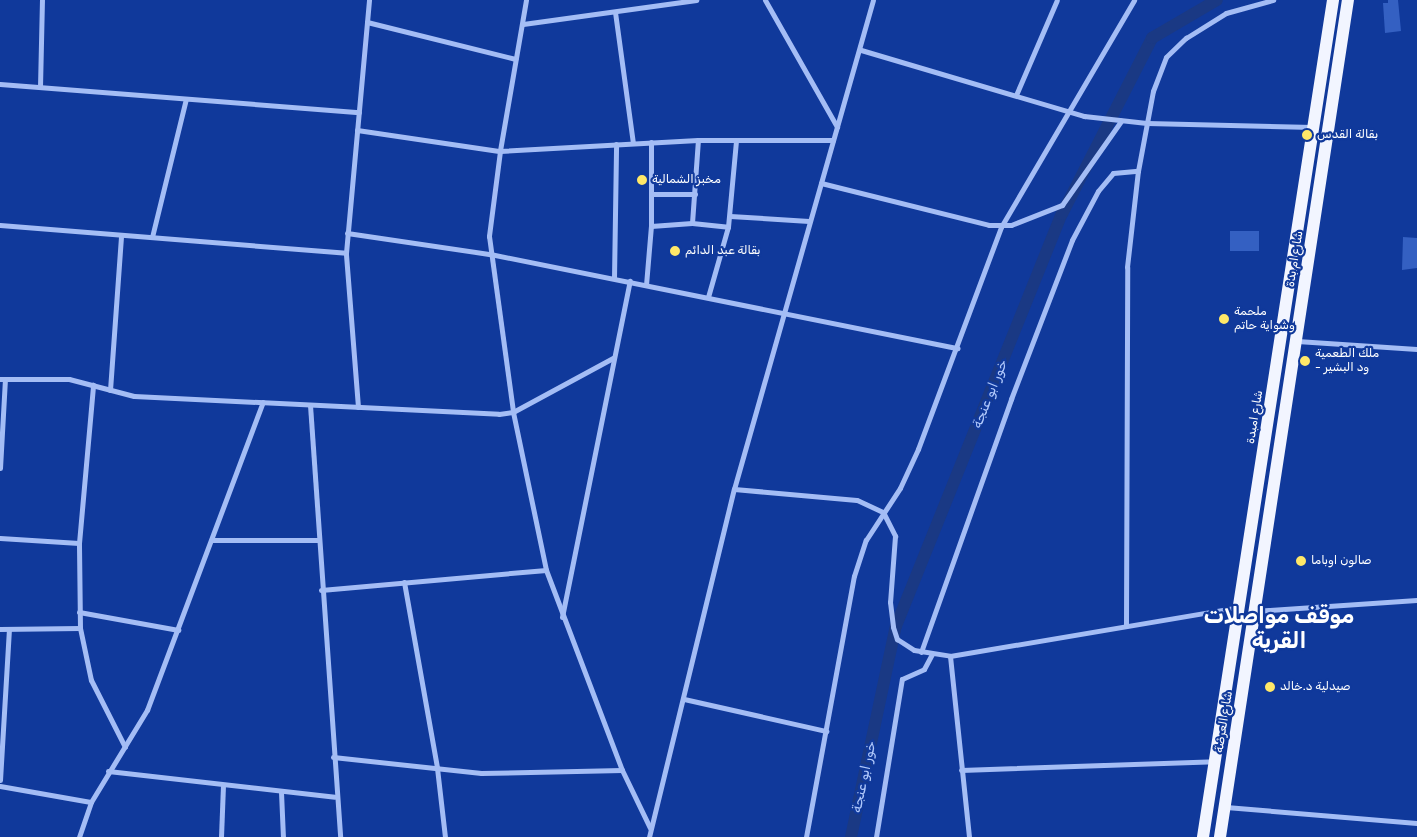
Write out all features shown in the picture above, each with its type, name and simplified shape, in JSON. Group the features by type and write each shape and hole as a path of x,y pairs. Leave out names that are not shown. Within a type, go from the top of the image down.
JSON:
{"main road":[{"name":"شارع امبدة","path":"1203,837 1241,607 1332,0"},
{"name":"شارع ام بدة","path":"1255,611 1348,0"},
{"name":"شارع العرضة","path":"1220,837 1255,611"},
{"path":"1231,670 1246,672"}],"street":[{"path":"40,87 42,0"},
{"path":"358,407 346,253 369,0"},
{"path":"526,0 500,151 489,236 513,412 546,570 562,618 622,770 650,828"},
{"path":"523,24 696,0"},
{"path":"765,0 837,127"},
{"path":"649,837 734,489 832,140 861,50 873,0"},
{"path":"1016,95 1057,0"},
{"path":"806,837 854,576 870,532 906,476 958,348 1001,227 1066,112 1134,0"},
{"path":"1126,626 1126,293 1138,171 1147,123 1162,66 1176,45 1226,13 1273,0"},
{"path":"616,12 633,143"},
{"path":"367,22 515,59"},
{"path":"861,50 1016,95 1066,112 1121,121 1147,123 1314,127"},
{"path":"0,84 359,112"},
{"path":"152,237 186,99"},
{"path":"820,183 1001,227 1036,218 1062,205 1121,121"},
{"path":"357,130 500,151 698,140 832,140"},
{"path":"692,223 698,140"},
{"path":"708,297 730,216 736,140"},
{"path":"646,285 651,226 651,142"},
{"path":"614,278 616,144"},
{"path":"921,652 1011,400 1072,240 1098,190 1112,172 1138,171"},
{"path":"652,194 695,194"},
{"path":"730,216 810,221"},
{"path":"651,226 692,223 728,226"},
{"path":"0,225 346,253"},
{"path":"347,233 490,254 958,348"},
{"path":"110,390 121,235"},
{"path":"562,618 613,358 630,282"},
{"path":"1296,341 1417,349"},
{"path":"0,468 3,379 69,379 134,396 487,414 513,412 613,358"},
{"path":"93,385 79,543 80,628 92,680 125,747"},
{"path":"79,837 91,802 108,771 147,710 263,402"},
{"path":"310,405 317,540 335,797 340,837"},
{"path":"734,489 857,500 883,512 895,536 890,602 893,627 902,644 921,652 950,656 1241,607"},
{"path":"0,538 79,543"},
{"path":"212,540 317,540"},
{"path":"321,590 546,570"},
{"path":"404,582 437,768 446,837"},
{"path":"1255,611 1417,600"},
{"path":"79,612 178,630"},
{"path":"0,630 80,628"},
{"path":"0,780 9,629"},
{"path":"876,837 902,679 924,669 932,654"},
{"path":"950,656 969,837"},
{"path":"684,699 826,730"},
{"path":"333,756 437,768 516,774 622,770"},
{"path":"961,770 1217,761"},
{"path":"108,771 223,786 335,797"},
{"path":"0,786 91,802"},
{"path":"220,837 223,786"},
{"path":"281,792 283,837"},
{"path":"1226,808 1417,823"}],"building":[{"path":"1388,0 1398,0 1401,31 1385,33 1383,3 1388,3"},
{"path":"1230,231 1259,231 1259,251 1230,251"},
{"path":"1403,237 1417,238 1417,268 1402,270"}],"waterway":[{"name":"خور ابو عنجة","path":"851,837 896,626 1062,214 1152,38 1217,0"}],"place":[{"name":"بقالة القدس","path":"1307,135"},
{"name":"مخبز الشمالية","path":"642,180"},
{"name":"بقالة عبد الدائم","path":"675,251"},
{"name":"ملحمة وشواية حاتم","path":"1224,319"},
{"name":"ملك الطعمية - ود البشير","path":"1305,361"},
{"name":"صالون اوباما","path":"1301,561"},
{"name":"صيدلية د.خالد","path":"1270,687"}],"district":[{"name":"موقف مواصلات القرية","path":"1279,628"}]}
